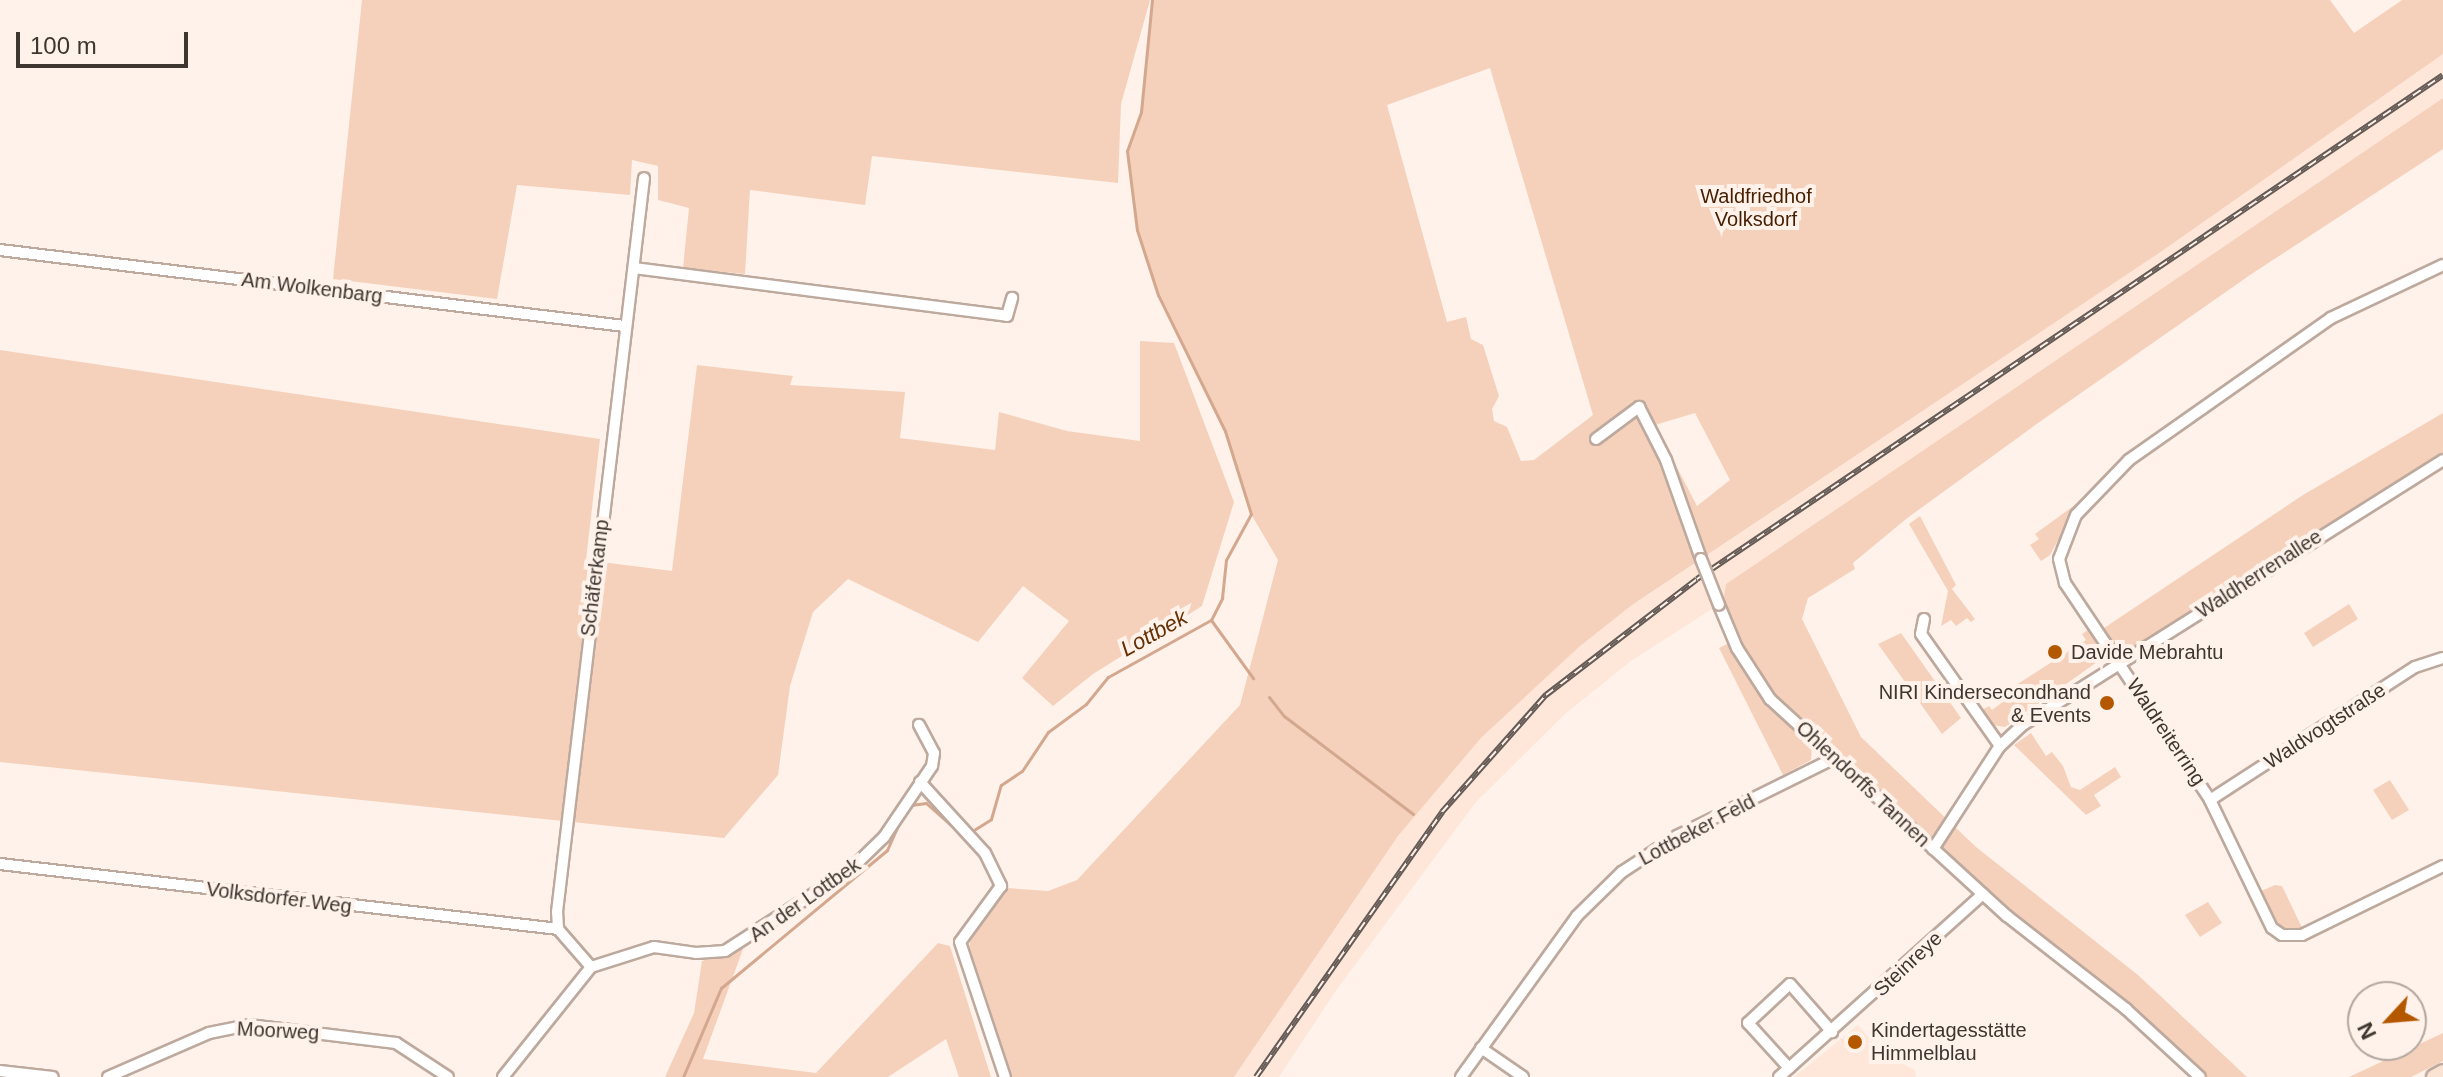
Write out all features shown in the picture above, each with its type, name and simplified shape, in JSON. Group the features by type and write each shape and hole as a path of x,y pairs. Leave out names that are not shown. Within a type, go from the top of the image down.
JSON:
{"main road":[{"path":"2434,1077 2443,1072"}],"street":[{"name":"Schäferkamp","path":"558,929 624,326 644,178"},
{"name":"Am Wolkenbarg","path":"0,250 624,326"},
{"name":"Waldreiterring","path":"2443,265 2331,318 2141,451 2081,508 2063,539 2060,570 2210,800 2267,921 2282,935 2308,933 2443,866"},
{"path":"634,268 1007,316 1012,298"},
{"name":"Ohlendorffs Tannen","path":"1596,439 1639,407 1666,460 1737,648 1770,699 1983,894 2126,1009 2200,1077"},
{"name":"Waldherrenallee","path":"1933,849 2000,746 2024,724 2443,460"},
{"path":"1924,619 1921,634 2000,746"},
{"name":"Waldvogtstraße","path":"2210,800 2415,667 2443,658"},
{"name":"An der Lottbek","path":"591,967 654,947 709,953 744,942 867,855 920,782 934,753 919,725"},
{"name":"Lottbeker Feld","path":"1461,1077 1577,916 1622,872 1677,836 1835,758"},
{"path":"920,782 968,832 992,863 1001,886 960,942 1005,1077"},
{"name":"Volksdorfer Weg","path":"0,864 558,929"},
{"name":"Steinreye","path":"1779,1077 1983,894"},
{"path":"503,1077 591,967 558,929"},
{"path":"1789,1068 1748,1023 1790,984 1832,1032"},
{"name":"Moorweg","path":"108,1077 209,1033 249,1025 396,1043 448,1077"},
{"path":"1481,1048 1523,1077"},
{"path":"0,1071 53,1077"}],"shaded area":[{"path":"2443,54 2443,98 1726,584 1723,602 1631,661 1565,714 1476,802 1335,992 1279,1077 1234,1077 1398,836 1481,738 1579,647 1632,605 2162,251"},
{"name":"Kindertagesstätte Himmelblau","path":"1858,1025 1890,1062 1894,1059 1915,1070 1916,1077 1794,1077"}],"green space":[{"path":"362,0 1150,0 1121,104 1118,183 872,156 865,205 750,190 745,274 683,268 689,208 658,200 658,166 632,160 630,195 517,185 497,299 333,279"},
{"name":"Waldfriedhof Volksdorf","path":"1152,0 2330,0 2354,33 2402,0 2443,0 2443,54 2162,251 1632,605 1579,647 1481,738 1398,836 1234,1077 1009,1077 969,958 970,935 1006,888 1048,891 1077,880 1240,705 1278,560 1251,514 1225,431 1158,295 1137,230 1127,151 1141,112","holes":["1490,68 1593,415 1534,460 1521,461 1507,427 1494,421 1492,409 1499,396 1483,345 1471,339 1466,317 1447,322 1387,105","1695,413 1730,480 1697,506 1655,425"]},
{"path":"2443,98 2443,149 2253,273 1906,519 1853,563 1855,569 1808,598 1802,619 1861,737 1976,847 2138,975 2247,1077 2200,1077 2007,916 1770,699 1752,673 1723,602 1726,584"},
{"path":"1140,341 1174,343 1234,502 1202,606 1093,674 1053,706 1022,678 1069,621 1023,586 978,642 848,579 813,612 790,686 778,775 724,838 0,762 0,350 600,439 586,560 672,571 697,365 793,376 790,385 905,392 900,438 995,450 999,412 1067,431 1140,441"},
{"path":"2443,413 2443,454 2126,655 2114,655 2098,632 2303,495"},
{"path":"2079,502 2050,555 2041,561 2030,545 2039,539 2035,534"},
{"path":"1920,516 1956,585 1952,589 1975,619 1971,622 1967,618 1956,626 1951,620 1941,626 1948,591 1909,524"},
{"path":"2349,604 2358,619 2313,647 2304,633"},
{"path":"2089,629 2103,650 2100,660 2005,727 1992,725 1982,710 1989,706 1992,710 2015,693 2016,685 2086,640 2082,634"},
{"path":"1901,633 1961,718 1942,734 1878,644"},
{"path":"1729,643 1761,693 1812,746 1811,760 1783,775 1719,648"},
{"path":"2031,733 2046,756 2052,752 2063,766 2071,787 2080,790 2115,767 2121,777 2094,795 2101,806 2086,815 2014,745"},
{"path":"2390,780 2409,810 2392,820 2373,790"},
{"path":"2275,885 2282,886 2305,934 2282,935 2254,894"},
{"path":"2208,902 2222,923 2200,937 2185,915"},
{"path":"938,943 950,946 991,1077 959,1077 946,1039 888,1077 665,1077 694,1013 702,961 743,949 703,1059 816,1073"},
{"path":"2443,1033 2443,1061 2411,1077 2349,1077 2383,1061 2427,1061 2427,1040"}],"waterway":[{"name":"Lottbek","path":"969,833 991,819 1001,785 1022,771 1048,732 1086,704 1108,677 1211,620 1222,598 1226,560 1251,514 1225,431 1158,295 1137,230 1127,151 1141,112 1152,0"},
{"path":"1211,620 1253,678"},
{"path":"1269,697 1284,716 1413,814"},
{"name":"Lottbek","path":"911,805 926,803 962,835"},
{"name":"Lottbek","path":"683,1077 721,988 887,850 900,821"}],"railway":[{"path":"1256,1077 1442,812 1546,695 1697,579 2443,75"}],"place":[{"name":"Davide Mebrahtu","path":"2055,652"},
{"name":"NIRI Kindersecondhand & Events","path":"2107,703"},
{"name":"Kindertagesstätte Himmelblau","path":"1855,1042"}]}
